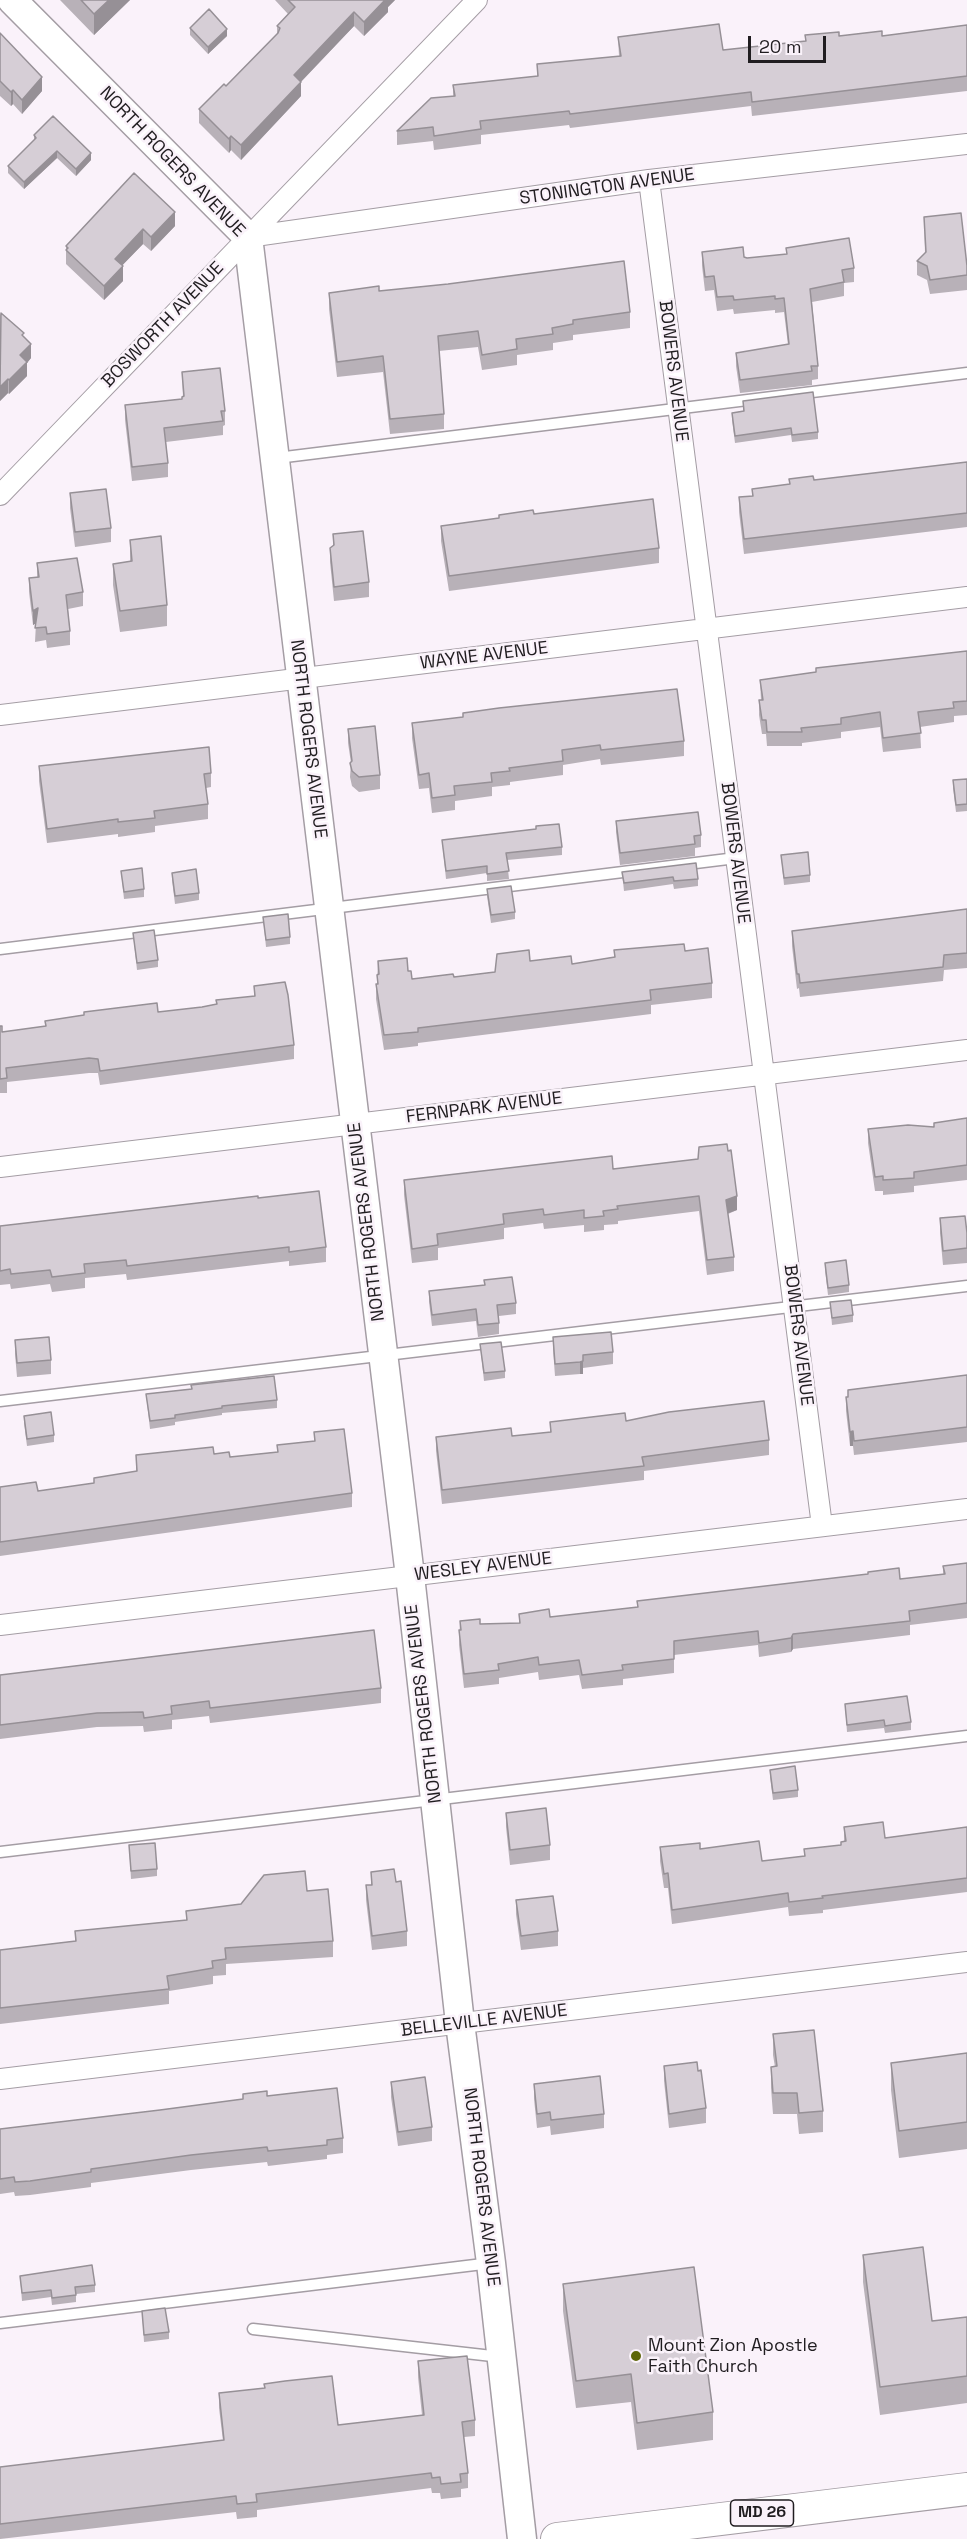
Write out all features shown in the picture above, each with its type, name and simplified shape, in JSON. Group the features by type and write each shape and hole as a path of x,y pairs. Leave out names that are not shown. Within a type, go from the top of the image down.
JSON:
{"main road":[{"name":"MD 26","path":"557,2539 597,2536 967,2489"}],"street":[{"name":"NORTH ROGERS AVENUE","path":"12,0 248,237 410,1576 460,2023 491,2263 522,2539"},
{"name":"BOSWORTH AVENUE","path":"0,495 477,0"},
{"name":"STONINGTON AVENUE","path":"248,237 649,180 967,144"},
{"name":"BOWERS AVENUE","path":"649,180 822,1526"},
{"name":"WAYNE AVENUE","path":"0,715 967,597"},
{"name":"FERNPARK AVENUE","path":"0,1167 967,1050"},
{"name":"WESLEY AVENUE","path":"0,1625 967,1509"},
{"name":"BELLEVILLE AVENUE","path":"0,2079 967,1962"}],"lane":[{"path":"274,459 967,373"},
{"path":"0,949 736,858"},
{"path":"0,1401 967,1286"},
{"path":"0,1852 435,1802 967,1736"},
{"path":"0,2323 491,2263"},
{"path":"253,2329 502,2357"}],"building":[{"path":"81,0 109,0 94,14"},
{"path":"288,0 385,0 364,22 354,12 294,75 301,82 241,145 231,136 229,139 199,109 224,84 226,86 278,33 280,28 277,26 295,7"},
{"path":"209,9 227,29 208,47 190,28"},
{"path":"719,24 723,50 806,41 805,35 839,32 839,36 882,31 882,36 967,25 967,76 752,102 751,92 570,114 569,111 480,121 481,129 434,136 433,127 397,131 431,98 455,96 453,85 538,76 537,64 621,56 618,37"},
{"path":"0,33 42,77 22,100 0,81"},
{"path":"53,116 91,153 76,169 57,151 24,182 8,166 36,138 34,135"},
{"path":"134,173 175,212 151,237 143,229 115,259 123,266 104,286 66,250 68,248 66,246"},
{"path":"961,213 967,275 930,280 927,266 917,261 926,252 924,217"},
{"path":"849,238 854,268 842,270 844,282 810,289 818,366 811,366 812,371 740,380 736,353 789,344 784,298 775,299 775,296 734,300 733,296 717,297 714,276 705,277 702,252 743,247 744,257 747,258 787,254 786,248"},
{"path":"624,261 630,312 573,320 573,324 552,328 553,334 516,339 517,349 482,355 478,331 438,336 444,414 390,419 383,356 337,362 329,293 379,286 379,291 448,284"},
{"path":"1,313 24,333 22,335 31,344 20,355 27,362 0,387"},
{"path":"220,368 225,411 221,411 223,421 164,428 168,463 132,467 125,405 182,399 184,396 182,372"},
{"path":"813,392 818,432 792,435 791,428 735,436 732,413 744,411 743,401"},
{"path":"967,462 967,513 744,539 739,497 753,496 752,489 790,484 789,479 813,476 814,480"},
{"path":"106,489 111,528 75,532 70,493"},
{"path":"653,499 659,548 449,576 441,526 499,518 499,515 533,510 534,514"},
{"path":"363,531 369,582 334,587 330,548 334,545 333,534"},
{"path":"161,536 167,605 120,611 113,564 132,561 130,540"},
{"path":"77,558 83,592 66,595 70,631 47,634 46,627 35,628 38,608 33,611 29,578 39,577 37,563"},
{"path":"967,651 967,701 953,702 954,708 918,712 921,733 883,738 880,712 841,718 841,724 801,728 802,732 767,732 766,720 762,720 759,700 763,700 760,680 816,672 816,668"},
{"path":"677,689 684,741 601,750 600,745 562,750 563,761 509,768 510,771 491,773 492,782 454,786 455,795 432,798 429,773 419,775 412,723 463,717 463,713 499,708"},
{"path":"375,726 380,775 359,777 352,771 350,763 352,761 348,729"},
{"path":"209,747 211,773 204,774 208,804 154,811 155,818 118,822 118,819 47,829 39,766"},
{"path":"967,779 967,804 956,805 953,780"},
{"path":"698,812 701,835 694,836 695,844 620,853 616,821"},
{"path":"559,824 562,847 506,853 509,871 487,874 487,866 446,871 442,840 536,829 536,826"},
{"path":"808,852 810,875 784,878 781,855"},
{"path":"696,863 698,879 674,881 673,877 624,883 622,872"},
{"path":"142,868 144,889 124,892 121,871"},
{"path":"196,869 199,893 175,896 172,873"},
{"path":"511,886 515,912 491,915 487,889"},
{"path":"967,909 967,953 944,955 943,967 800,983 792,931"},
{"path":"288,914 290,937 266,940 263,917"},
{"path":"154,930 158,960 137,963 133,933"},
{"path":"684,944 685,951 708,948 712,983 650,990 651,1000 418,1028 418,1032 384,1035 376,984 378,984 377,975 379,974 378,961 407,958 408,971 411,971 412,979 453,974 454,977 495,972 497,954 529,950 530,961 571,956 572,964 615,957 614,950"},
{"path":"285,982 294,1045 100,1071 98,1059 89,1058 6,1068 7,1078 0,1079 0,1026 2,1026 2,1032 46,1026 45,1021 84,1015 84,1012 157,1003 158,1012 202,1007 217,1004 216,1000 255,996 254,986"},
{"path":"967,1118 967,1165 914,1172 914,1178 883,1180 883,1176 875,1177 868,1129 908,1125 934,1127 934,1123"},
{"path":"727,1144 728,1151 731,1150 737,1196 726,1200 734,1257 707,1260 699,1196 617,1206 618,1209 603,1211 604,1216 584,1218 584,1210 544,1215 543,1209 503,1214 504,1224 437,1234 438,1245 412,1249 404,1180 612,1156 613,1169 698,1159 699,1147"},
{"path":"319,1191 326,1247 289,1252 289,1247 127,1266 126,1260 84,1264 85,1273 52,1277 50,1270 11,1274 10,1269 0,1271 0,1226"},
{"path":"965,1216 967,1248 943,1251 940,1218"},
{"path":"846,1260 849,1285 828,1288 825,1263"},
{"path":"512,1277 516,1303 497,1305 499,1323 478,1325 476,1309 432,1315 429,1291 485,1285 484,1280"},
{"path":"851,1300 853,1315 832,1318 830,1302"},
{"path":"611,1332 613,1352 583,1355 583,1361 580,1362 555,1364 553,1337"},
{"path":"49,1337 51,1360 17,1363 15,1340"},
{"path":"501,1342 505,1371 484,1373 480,1344"},
{"path":"967,1375 967,1427 854,1441 853,1431 850,1432 846,1397 848,1397 848,1390"},
{"path":"274,1376 277,1400 222,1406 222,1408 175,1415 175,1418 150,1421 146,1394 192,1389 191,1385"},
{"path":"764,1401 769,1440 642,1457 644,1466 442,1490 436,1437 511,1428 512,1436 551,1432 550,1422 625,1413 626,1421 669,1412"},
{"path":"51,1412 54,1435 27,1439 24,1416"},
{"path":"344,1429 352,1493 0,1542 0,1487 36,1482 38,1491 94,1483 94,1478 137,1471 136,1455 213,1447 214,1454 229,1452 230,1457 278,1452 277,1445 315,1441 314,1432"},
{"path":"967,1563 967,1603 909,1611 910,1621 793,1634 791,1638 759,1643 758,1631 674,1641 674,1659 622,1665 623,1670 582,1675 579,1660 539,1665 538,1657 498,1664 499,1670 464,1674 460,1621 480,1619 480,1624 520,1623 519,1614 549,1609 550,1617 638,1607 637,1601 868,1574 868,1572 899,1568 900,1579 945,1574 943,1566"},
{"path":"374,1630 381,1688 210,1708 209,1701 171,1706 172,1714 144,1718 143,1712 97,1713 0,1725 0,1675"},
{"path":"907,1696 911,1722 885,1726 884,1720 847,1725 845,1704"},
{"path":"795,1766 798,1790 773,1793 770,1770"},
{"path":"546,1808 550,1845 510,1850 506,1813"},
{"path":"883,1822 885,1838 967,1827 967,1878 789,1902 788,1893 672,1910 668,1873 664,1874 660,1847 700,1843 700,1849 759,1841 762,1861 805,1856 804,1849 841,1845 841,1842 846,1841 844,1827"},
{"path":"155,1843 157,1869 131,1871 129,1845"},
{"path":"394,1869 396,1882 401,1881 407,1931 372,1936 366,1885 372,1885 371,1872"},
{"path":"305,1871 307,1891 328,1889 333,1941 225,1948 226,1959 212,1961 213,1968 167,1976 169,1989 0,2008 0,1950 76,1941 75,1931 187,1920 186,1911 241,1904 264,1875"},
{"path":"553,1896 558,1931 521,1936 516,1900"},
{"path":"814,2030 823,2111 799,2113 797,2093 773,2093 771,2067 777,2066 773,2034"},
{"path":"967,2053 967,2122 899,2131 891,2063"},
{"path":"697,2062 698,2071 701,2070 706,2108 669,2114 664,2066"},
{"path":"600,2076 604,2114 551,2120 550,2112 537,2114 534,2084"},
{"path":"425,2077 432,2127 398,2132 391,2082"},
{"path":"337,2088 343,2138 327,2140 327,2145 268,2151 267,2147 191,2155 91,2169 91,2172 30,2181 15,2182 14,2177 0,2179 0,2129 243,2099 243,2094 267,2091 267,2096"},
{"path":"923,2247 932,2321 967,2317 967,2376 880,2387 863,2255"},
{"path":"92,2265 95,2285 75,2287 76,2295 52,2298 51,2290 22,2293 20,2276"},
{"name":"Mount Zion Apostle Faith Church","path":"694,2267 713,2412 637,2423 631,2374 576,2381 563,2284"},
{"path":"165,2308 169,2332 144,2335 142,2311"},
{"path":"467,2356 475,2420 462,2422 468,2473 460,2474 461,2482 441,2484 440,2477 432,2478 431,2473 256,2494 257,2502 237,2504 236,2496 0,2524 0,2467 224,2440 219,2393 265,2388 264,2384 285,2381 332,2376 338,2425 424,2415 418,2361"}],"place":[{"name":"Mount Zion Apostle Faith Church","path":"636,2356"}]}
